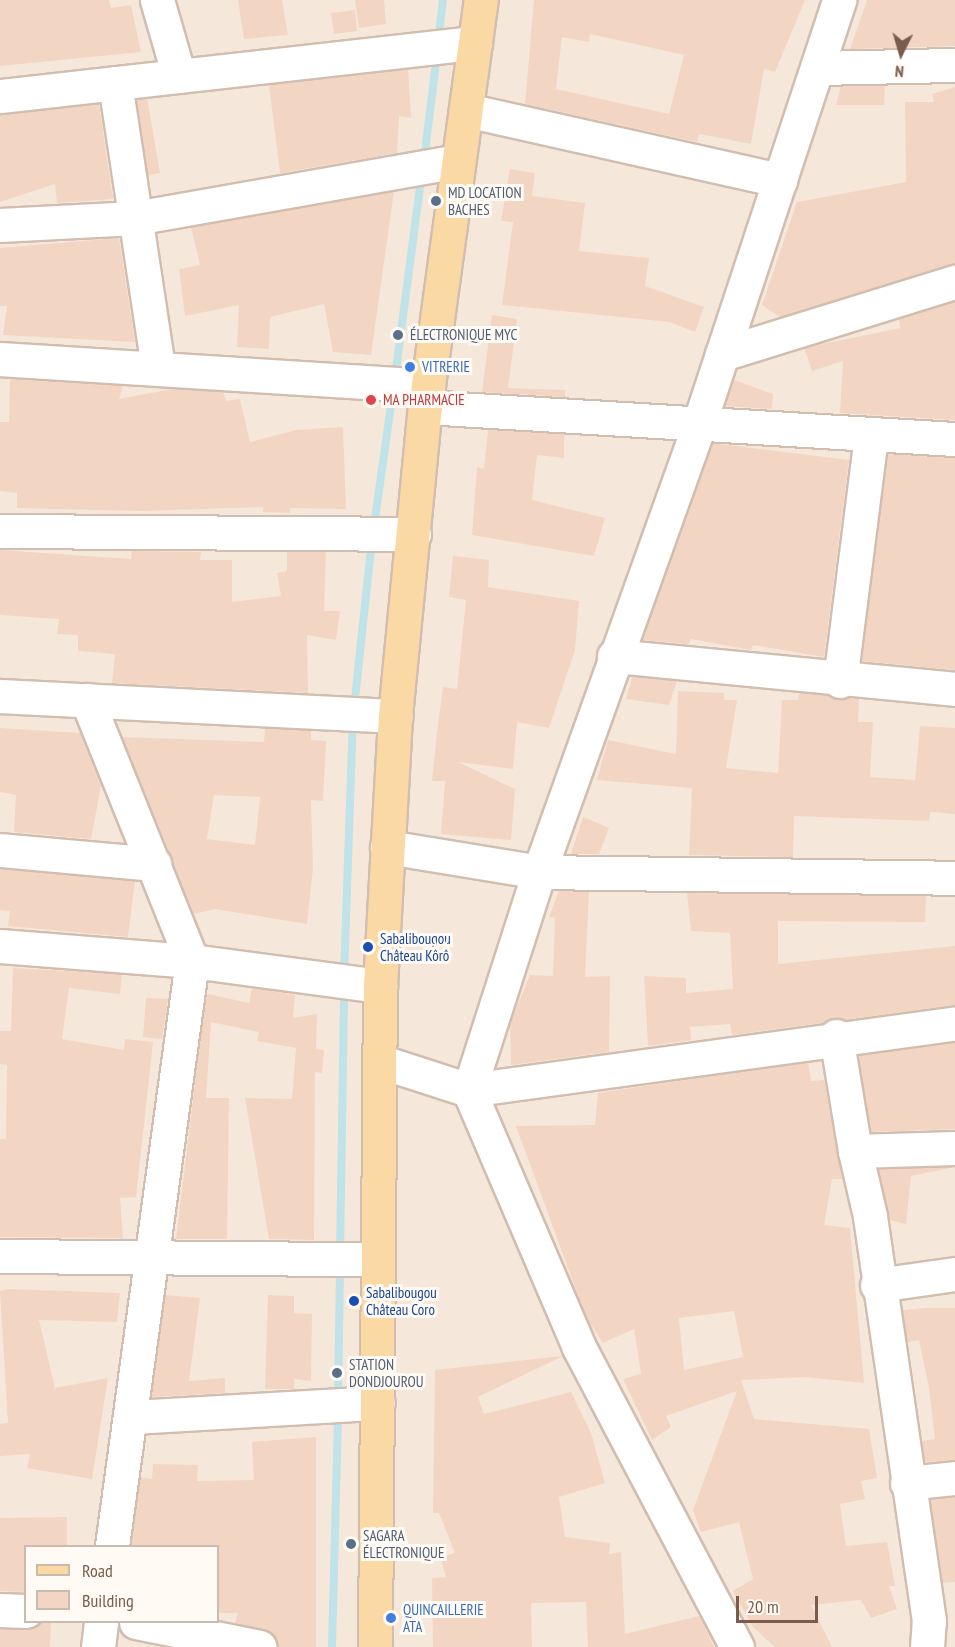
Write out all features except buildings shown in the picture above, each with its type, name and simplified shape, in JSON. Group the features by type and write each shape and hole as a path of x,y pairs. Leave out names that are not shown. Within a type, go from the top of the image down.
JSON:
{"main road":[{"path":"375,1647 380,986 395,716 427,397 481,0"}],"street":[{"path":"157,0 179,75"},
{"path":"737,1647 579,1347 469,1090 538,872 699,424 819,68 839,0"},
{"path":"0,96 476,43"},
{"path":"819,68 955,65"},
{"path":"115,83 158,369"},
{"path":"466,110 780,180"},
{"path":"0,225 135,218 458,161"},
{"path":"722,354 955,282"},
{"path":"0,359 158,369 699,424 955,439"},
{"path":"840,681 871,434"},
{"path":"0,531 414,534"},
{"path":"615,656 840,681 955,689"},
{"path":"0,696 395,716"},
{"path":"87,700 192,961 132,1417 112,1545"},
{"path":"387,847 538,872 955,878"},
{"path":"0,850 154,864"},
{"path":"0,946 192,961 380,986"},
{"path":"379,1061 469,1090 836,1036 955,1023"},
{"path":"836,1036 855,1151 870,1216 876,1285 929,1621 927,1647"},
{"path":"855,1151 955,1148"},
{"path":"0,1256 377,1259"},
{"path":"876,1285 955,1274"},
{"path":"132,1417 378,1403"},
{"path":"907,1483 955,1479"},
{"path":"0,1610 24,1611"},
{"path":"98,1647 100,1623"},
{"path":"141,1623 260,1647"}],"shaded area":[{"path":"0,0 955,0 955,1647 0,1647"}],"waterway":[{"path":"438,41 443,0"},
{"path":"424,160 437,54"},
{"path":"395,377 422,173"},
{"path":"374,526 393,390"},
{"path":"354,708 372,539"},
{"path":"344,975 353,721"},
{"path":"340,1254 344,988"},
{"path":"338,1398 340,1266"},
{"path":"332,1647 338,1410"}],"place":[{"name":"MD LOCATION BACHES","path":"436,201"},
{"name":"ÉLECTRONIQUE MYC","path":"398,335"},
{"name":"VITRERIE","path":"410,367"},
{"name":"MA PHARMACIE","path":"371,400"},
{"name":"Sabalibougou Château Kôrô","path":"368,947"},
{"name":"Sabalibougou Château Coro","path":"354,1301"},
{"name":"STATION DONDJOUROU","path":"337,1373"},
{"name":"SAGARA ÉLECTRONIQUE","path":"351,1544"},
{"name":"QUINCAILLERIE ATA","path":"391,1618"}]}
